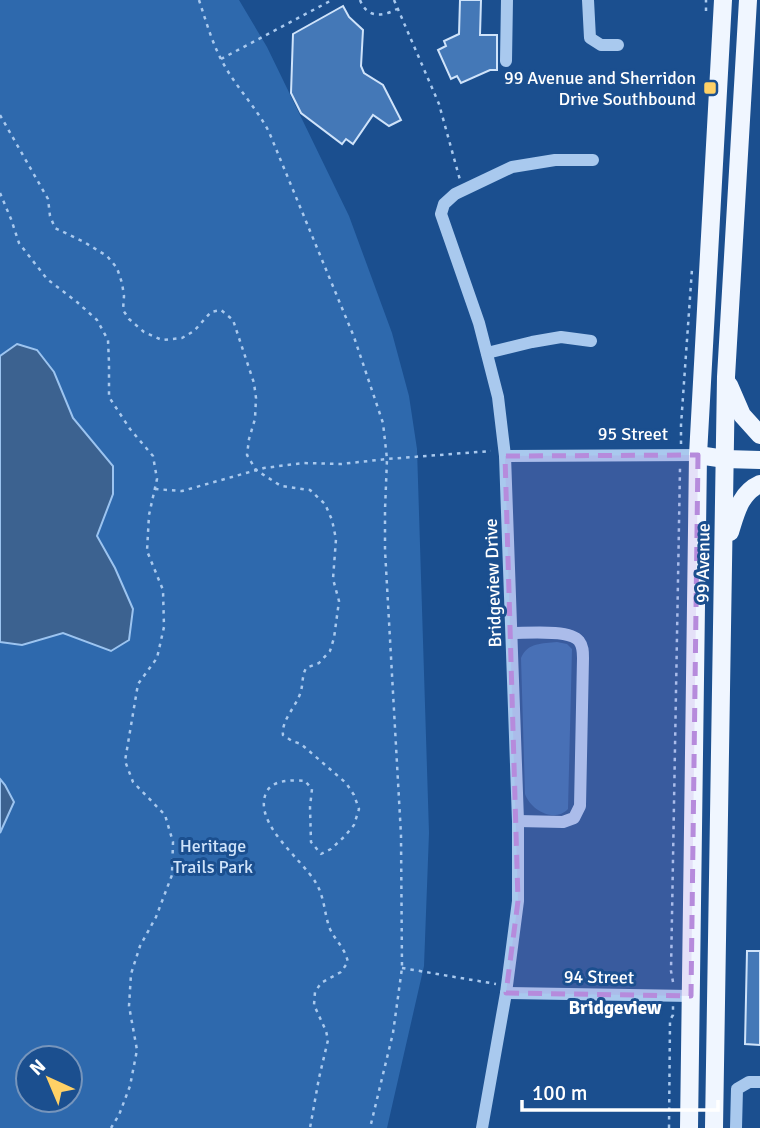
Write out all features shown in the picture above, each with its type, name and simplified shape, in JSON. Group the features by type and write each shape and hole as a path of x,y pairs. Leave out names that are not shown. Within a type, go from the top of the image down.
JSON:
{"main road":[{"name":"99 Avenue","path":"689,1128 698,454 723,0"},
{"name":"99 Avenue","path":"714,1128 726,377 748,0"},
{"path":"726,377 742,415 760,435"},
{"name":"95 Street","path":"698,454 725,459 760,460"},
{"path":"724,552 740,500 760,484"}],"street":[{"path":"506,61 507,0"},
{"path":"588,0 590,38 601,45 618,45"},
{"name":"Bridgeview Drive","path":"482,1128 507,989 519,901 519,821 505,452 498,397 479,323 441,214 444,204 450,198 512,167 555,160 593,160"},
{"path":"487,353 561,337 591,341"},
{"name":"95 Street","path":"505,452 698,454"},
{"path":"512,633 567,633 578,639 583,658 580,806 574,818 564,822 519,821"},
{"name":"94 Street","path":"507,989 691,996"},
{"path":"736,1128 737,1089 749,1082 760,1082"}],"path":[{"path":"199,0 220,59 259,113 269,132 354,337 383,423 387,459 385,550 401,835 402,968 393,1033 370,1128"},
{"path":"220,59 332,0"},
{"path":"360,0 362,6 373,14 382,15 397,9"},
{"path":"394,0 439,104 463,190"},
{"path":"0,115 48,200 55,228 102,252 117,268 124,296 123,310 129,319 144,332 162,340 183,338 194,331 211,312 221,310 233,320 254,383 256,398 255,419 247,455 256,470 281,486 310,490 325,504 331,520 336,539 334,579 339,601 334,638 330,651 319,663 306,668 300,692 282,728 283,735 301,744 346,783 359,809 354,825 345,836 321,854 311,842 312,789 305,781 277,783 268,790 263,805 267,822 316,881 324,899 330,930 345,950 348,962 341,972 321,983 315,992 314,1005 328,1040 318,1078 310,1128"},
{"path":"0,193 19,243 47,279 97,320 108,340 109,397 130,429 153,456 158,479 149,515 147,551 163,590 164,627 157,658 138,684 125,761 133,782 165,815 173,842 172,874 156,917 140,946 131,974 129,1006 138,1050 130,1086 111,1128"},
{"path":"155,489 182,491 256,470 303,463 341,464 505,452"},
{"path":"674,978 671,971 680,479"},
{"path":"402,968 507,989"},
{"path":"669,1128 670,1020 673,1015"}],"highlighted area":[{"path":"698,455 691,996 506,993 518,901 505,456"}],"green space":[{"name":"Heritage Trails Park","path":"0,0 239,0 267,47 349,216 392,333 409,396 417,449 429,833 424,966 387,1128 0,1128"},
{"path":"557,642 567,644 572,649 568,809 557,815 550,815 532,805 525,794 521,658 532,646"}],"shaded area":[{"path":"17,344 37,350 54,372 73,418 113,466 113,494 97,536 133,609 129,640 111,651 63,633 22,645 0,642 0,356"},
{"path":"0,779 14,802 0,833"}],"building":[{"path":"460,0 481,0 480,35 497,35 497,70 490,70 461,83 457,76 451,79 438,50 446,46 444,41 459,34"},
{"path":"343,6 349,17 363,30 361,66 364,73 383,85 401,120 389,126 373,115 353,144 346,139 342,144 301,113 291,93 293,34"},
{"path":"747,951 760,951 760,1045 745,1044"}],"place":[{"name":"99 Avenue and Sherridon Drive Southbound","path":"710,88"}],"district":[{"name":"Bridgeview","path":"615,1007"}]}
